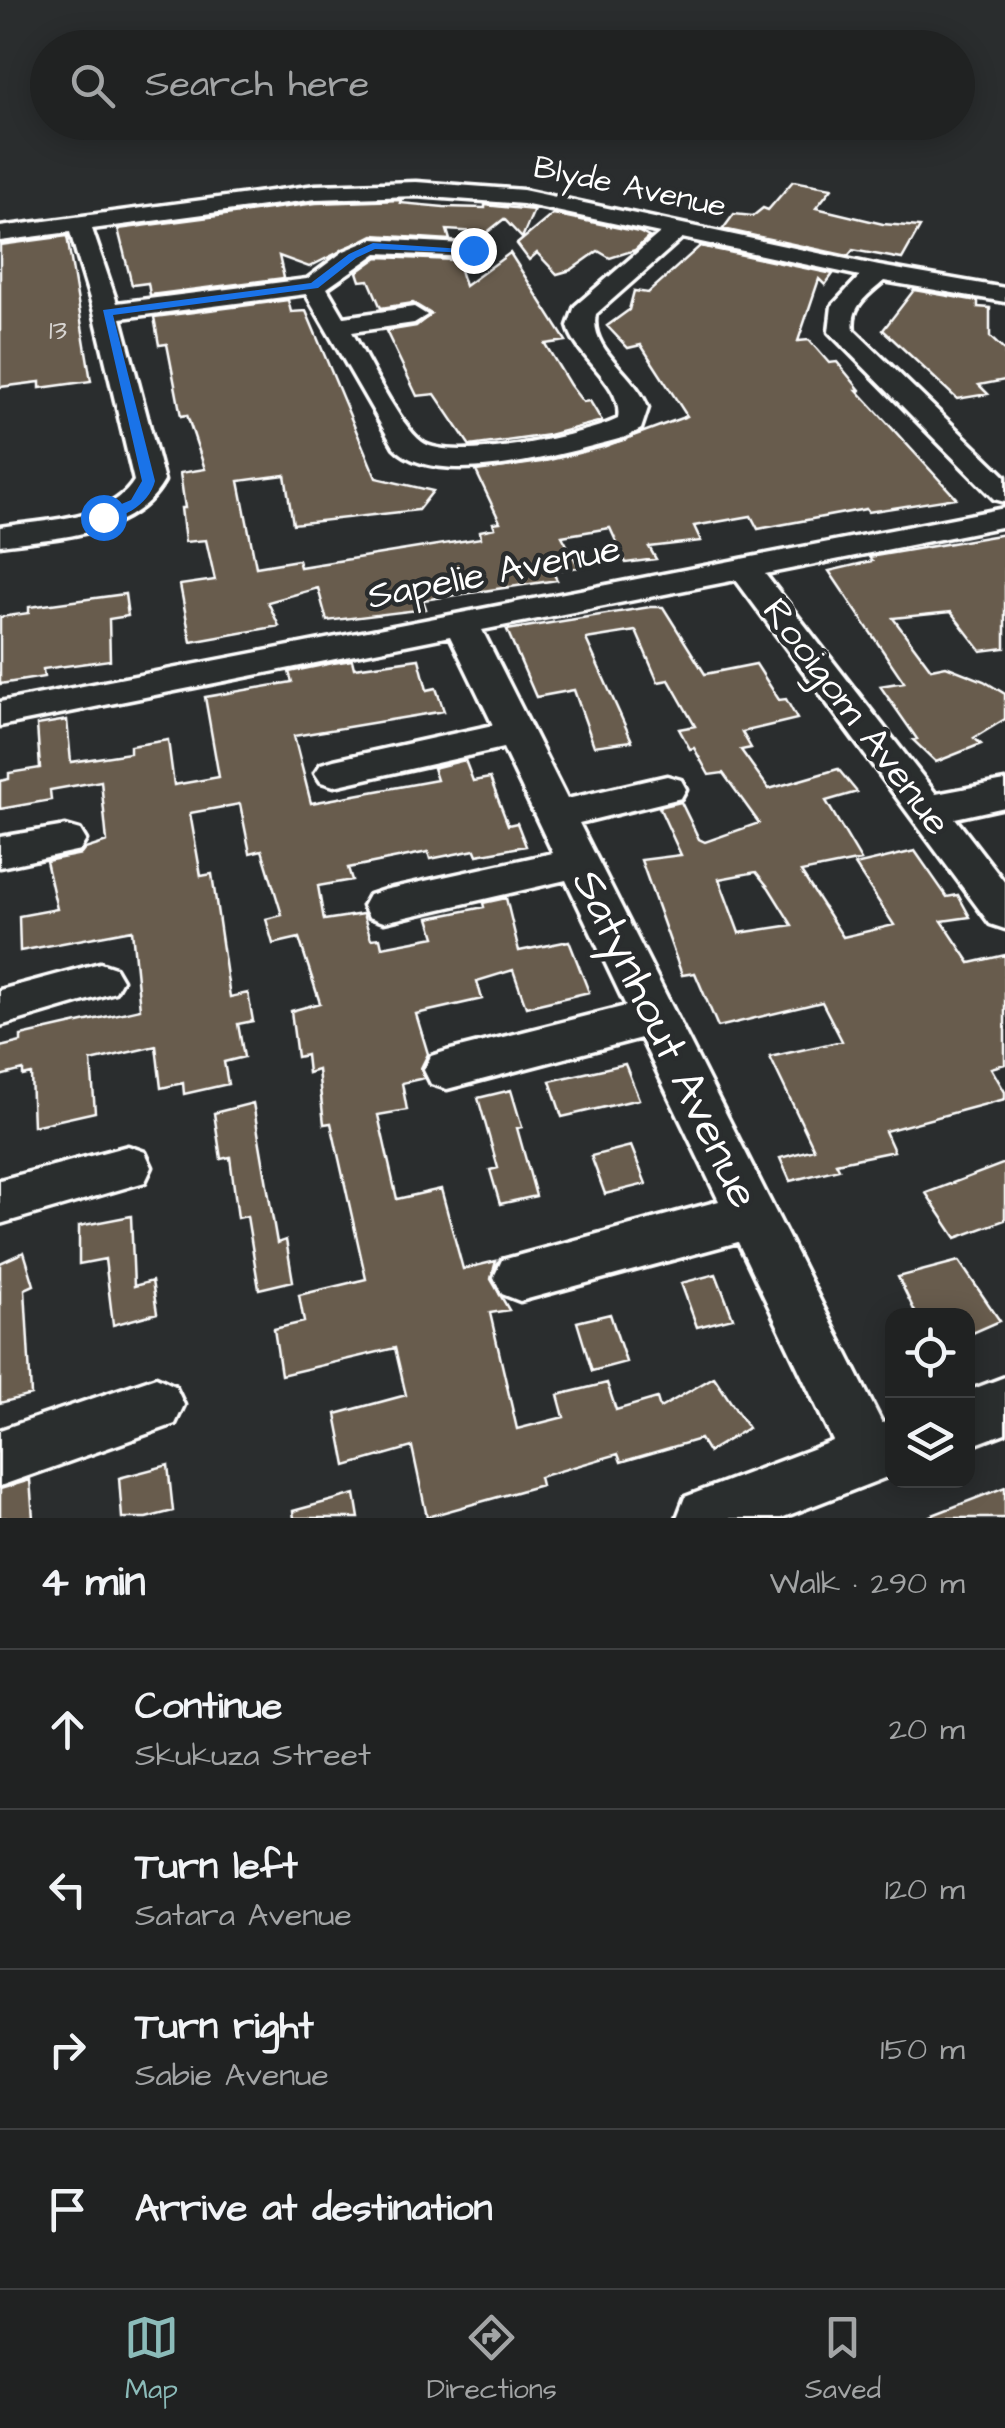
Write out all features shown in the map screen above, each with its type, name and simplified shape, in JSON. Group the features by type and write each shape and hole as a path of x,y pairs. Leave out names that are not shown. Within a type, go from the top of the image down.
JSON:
{"street":[{"name":"Blyde Avenue","path":"0,234 316,192 387,188 523,197 1004,300"},
{"path":"0,536 103,517 121,511 146,493 147,472 79,224"},
{"path":"314,286 401,439 426,455 464,458 616,432 630,423 634,406 587,343 580,331 580,320 584,312 677,230"},
{"path":"106,312 314,286 352,256 373,246 473,250"},
{"path":"880,273 843,306 838,322 842,332 1005,493"},
{"path":"338,326 414,314"},
{"name":"Sapelie Avenue","path":"0,714 1005,517"},
{"name":"Rooigom Avenue","path":"744,568 1005,913"},
{"name":"Satynhout Avenue","path":"461,623 750,1216 881,1451"},
{"path":"334,773 514,733"},
{"path":"556,815 667,789"},
{"path":"927,810 1005,794"},
{"path":"0,852 66,840"},
{"path":"384,906 579,862"},
{"path":"0,1008 100,980"},
{"path":"447,1070 653,1017"},
{"path":"0,1202 128,1167"},
{"path":"520,1277 750,1216"},
{"path":"975,1416 1005,1405"},
{"path":"0,1458 156,1406"},
{"path":"706,1518 881,1451"}],"building":[{"path":"793,181 832,188 816,208 883,224 920,227 902,259 853,250 848,256 723,229 734,214 753,216 763,208 768,210"},
{"path":"401,200 400,203 444,207 485,205 534,210 522,238 504,219 476,241 478,232 447,230 450,240 373,235 309,267 279,256 284,278 150,295 148,283 132,285 118,229 316,203"},
{"path":"553,214 649,237 635,250 610,258 598,251 571,270 557,274 537,253 529,260 517,244"},
{"path":"67,236 91,381 40,388 40,382 0,387 0,245"},
{"path":"700,246 833,274 825,285 819,279 798,341 809,340 829,363 837,362 857,390 956,498 868,512 866,509 758,529 751,516 694,526 701,541 649,547 656,559 626,563 610,528 562,536 579,567 552,571 557,580 423,600 426,609 327,621 318,588 268,602 279,626 191,642 180,585 215,580 206,540 185,542 180,473 205,469 187,415 181,416 167,344 159,345 154,317 288,300 291,312 306,311 376,478 433,491 418,510 293,524 285,475 239,481 256,567 298,560 300,567 481,538 480,531 495,528 493,523 500,522 476,471 541,462 603,447 687,416 641,345 628,348 607,326 629,310 634,291 648,293"},
{"path":"510,253 566,341 545,344 570,385 583,402 590,401 602,421 549,435 470,446 435,394 417,396 386,331 416,326 431,314 413,303 381,308 369,280 360,281 357,272 378,257 457,260 465,286"},
{"path":"914,290 978,301 978,307 990,308 990,337 1005,351 1005,380 979,385 988,394 957,399 883,330"},
{"path":"1005,534 1005,648 981,651 951,612 893,618 931,669 946,666 1005,694 1005,719 974,738 981,744 936,762 913,740 917,739 880,686 904,682 829,571 872,561 869,557"},
{"path":"125,594 128,616 109,619 110,660 43,669 44,677 0,684 0,617 29,613 29,607"},
{"path":"663,607 705,674 756,664 779,700 786,699 797,719 742,732 751,748 741,750 769,789 838,769 857,792 826,801 861,860 801,872 843,937 894,925 855,865 915,851 947,897 958,895 970,917 942,921 970,963 1005,955 1005,1064 991,1068 1005,1099 885,1131 894,1151 836,1163 839,1169 790,1181 780,1158 814,1149 770,1057 842,1041 822,1002 718,1027 695,973 682,975 641,860 681,855 659,807 681,802 699,839 705,842 759,823 723,773 709,775 694,748 690,749 679,729 695,726 669,680 658,682 636,631 586,639 632,741 594,746 574,690 536,697 507,630","holes":["756,872 792,925 739,933 719,879"]},
{"path":"419,659 427,690 436,688 444,711 294,736 311,803 437,780 433,768 465,760 473,781 490,778 508,825 517,823 526,846 430,859 428,852 348,868 352,880 318,886 324,920 363,914 371,939 380,938 382,947 435,937 429,918 484,907 483,903 506,898 519,951 569,941 589,992 526,1007 513,970 477,981 482,999 416,1014 428,1054 421,1068 424,1078 402,1083 407,1110 378,1115 397,1199 441,1189 463,1269 496,1261 491,1279 509,1310 490,1313 517,1429 564,1417 558,1395 607,1383 616,1410 657,1398 660,1408 714,1377 748,1428 708,1452 700,1439 621,1462 618,1454 539,1477 541,1485 427,1517 412,1447 346,1466 336,1414 406,1395 395,1348 281,1375 274,1329 304,1322 299,1295 366,1279 331,1123 324,1124 318,1070 308,1073 306,1055 297,1057 291,1011 320,1003 299,938 273,944 266,919 282,915 262,850 250,853 240,804 190,813 201,876 212,874 230,997 248,993 253,1021 238,1024 244,1057 224,1062 228,1084 184,1094 183,1083 161,1088 156,1046 91,1061 95,1112 33,1126 31,1074 23,1076 23,1070 0,1076 0,1047 21,1042 21,1036 140,1009 132,930 20,951 19,916 57,909 46,861 81,854 107,842 101,781 50,790 51,800 0,809 0,781 9,779 9,773 40,768 37,725 67,720 71,762 130,753 130,746 168,740 174,785 219,777 205,697 292,682 289,672 333,663 352,660 354,668"},
{"path":"625,1064 639,1099 562,1117 550,1081"},
{"path":"511,1090 536,1196 500,1204 490,1170 498,1168 478,1098"},
{"path":"253,1103 277,1243 286,1240 293,1281 259,1289 247,1216 238,1218 230,1157 221,1159 214,1113"},
{"path":"631,1146 646,1184 605,1194 591,1156"},
{"path":"1005,1163 1005,1220 956,1238 926,1193"},
{"path":"131,1216 134,1286 152,1281 157,1313 113,1325 105,1259 79,1264 79,1226"},
{"path":"24,1252 34,1285 25,1289 31,1395 0,1403 0,1263"},
{"path":"959,1261 1000,1321 975,1332 975,1308 913,1308 898,1277"},
{"path":"716,1274 733,1318 697,1327 681,1283"},
{"path":"610,1314 626,1362 592,1371 577,1322"},
{"path":"168,1465 173,1511 146,1518 122,1518 119,1478"},
{"path":"30,1480 33,1518 0,1518 0,1489"},
{"path":"1005,1487 1005,1518 930,1516"},
{"path":"355,1494 359,1518 294,1518 293,1511"}],"route":[{"path":"103,517 136,503 146,493 149,481 106,312 314,286 352,256 373,246 473,250"}]}
